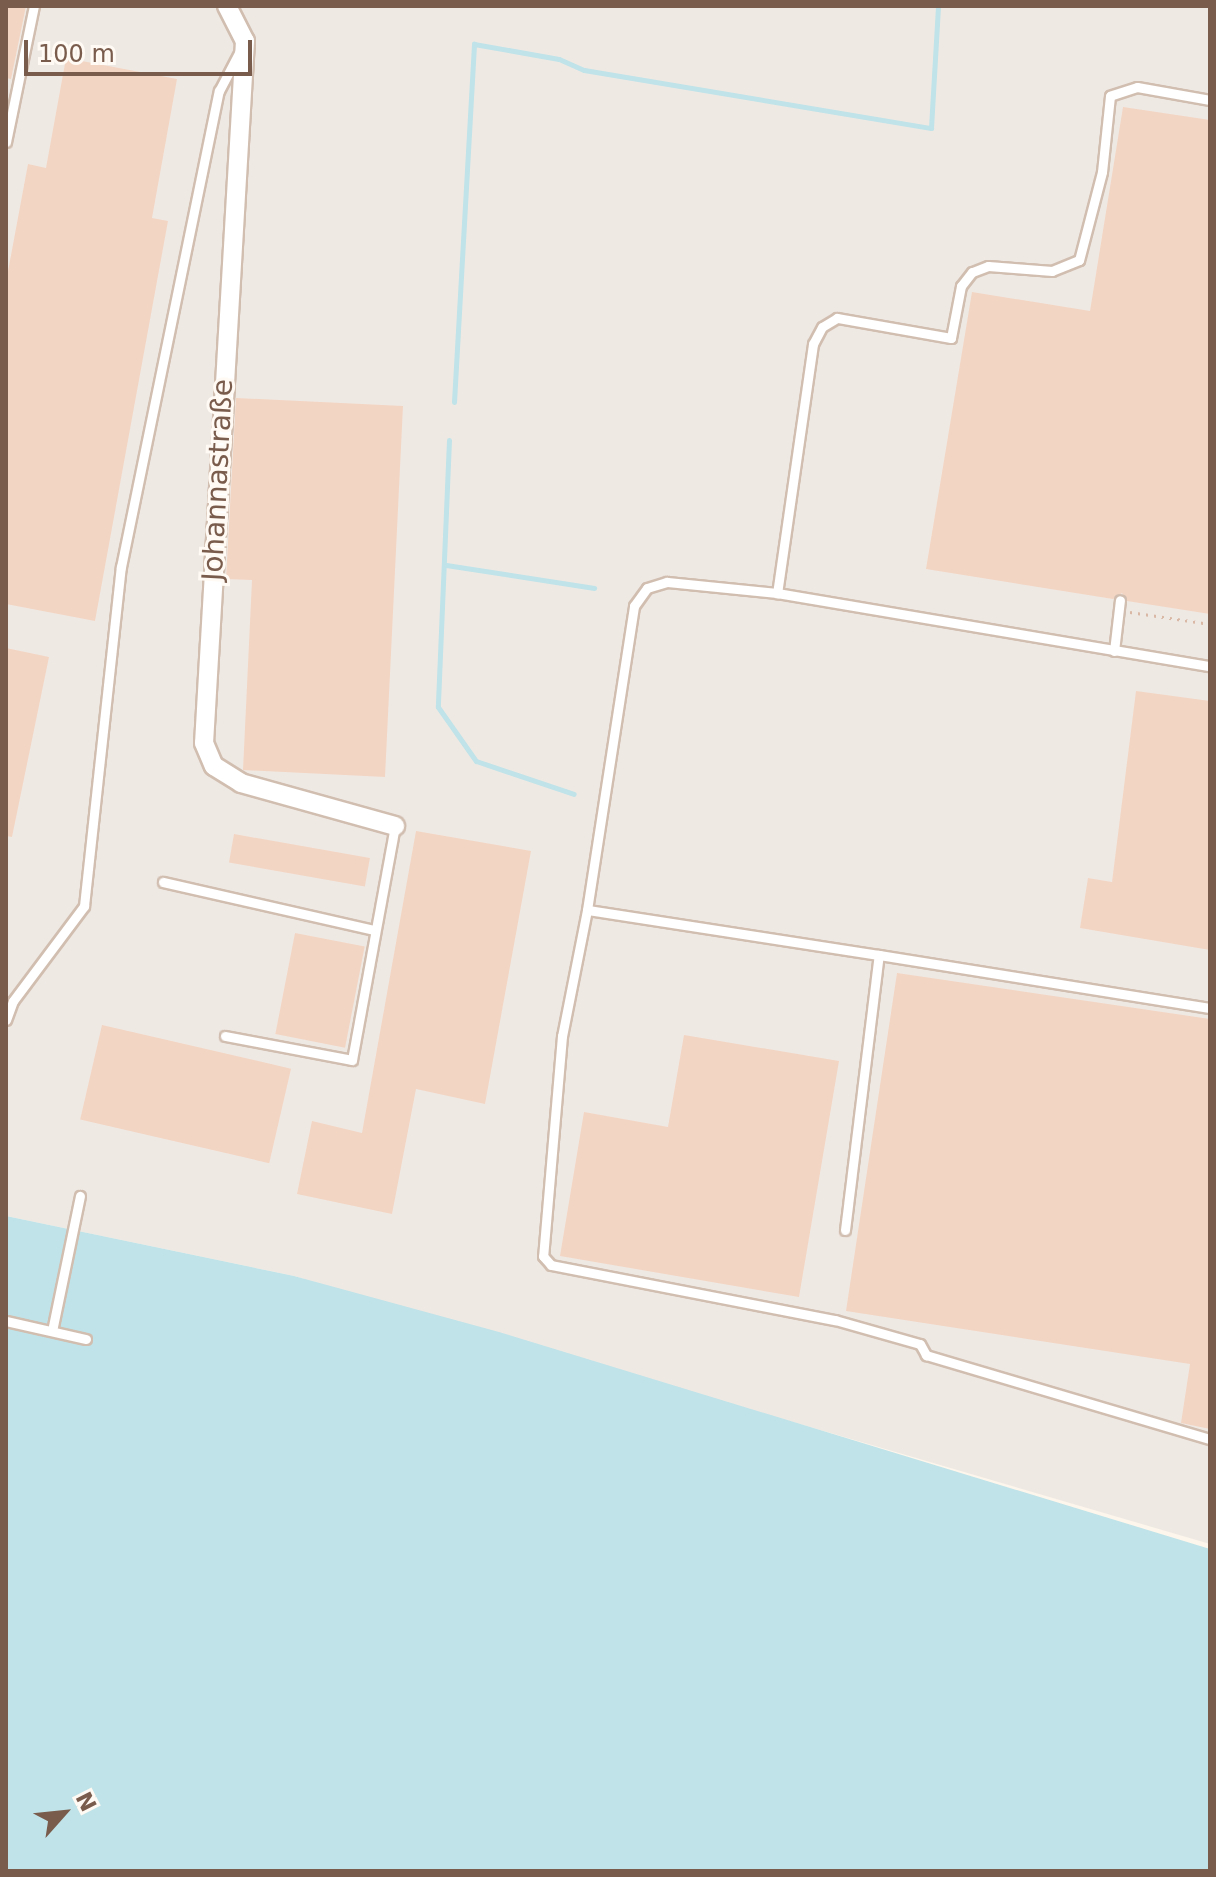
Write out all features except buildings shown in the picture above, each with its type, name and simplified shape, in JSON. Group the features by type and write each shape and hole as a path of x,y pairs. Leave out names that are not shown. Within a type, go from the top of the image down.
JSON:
{"street":[{"path":"227,6 245,41"},
{"name":"Johannastraße","path":"245,41 204,743 214,766 241,783 395,826"}],"lane":[{"path":"6,142 34,6"},
{"path":"6,1020 13,1001 84,906 121,567 219,91 245,41"},
{"path":"777,593 813,344 822,327 837,318 951,338 961,286 972,272 988,266 1052,271 1079,260 1102,172 1110,96 1137,87 1210,100"},
{"path":"1210,666 777,593 667,582 647,588 634,606 587,910 562,1036 543,1256 551,1265 835,1320 920,1344 926,1355 1210,1439"},
{"path":"1114,651 1120,605"},
{"path":"225,1036 352,1060 395,826"},
{"path":"163,882 375,930"},
{"path":"587,910 1210,1008"},
{"path":"845,1230 879,955"},
{"path":"52,1331 80,1196"},
{"path":"6,1321 86,1339"}],"path":[{"path":"1120,605 1210,624"}],"shaded area":[{"path":"6,6 1210,6 1210,1544 294,1276 6,1216"}],"water":[{"path":"6,1216 294,1276 499,1332 1210,1549 1210,1871 6,1871"}],"waterway":[{"path":"454,402 474,44 559,59 584,70 931,128 938,6"},
{"path":"449,440 438,707 476,761 574,794"},
{"path":"446,565 594,588"}]}
